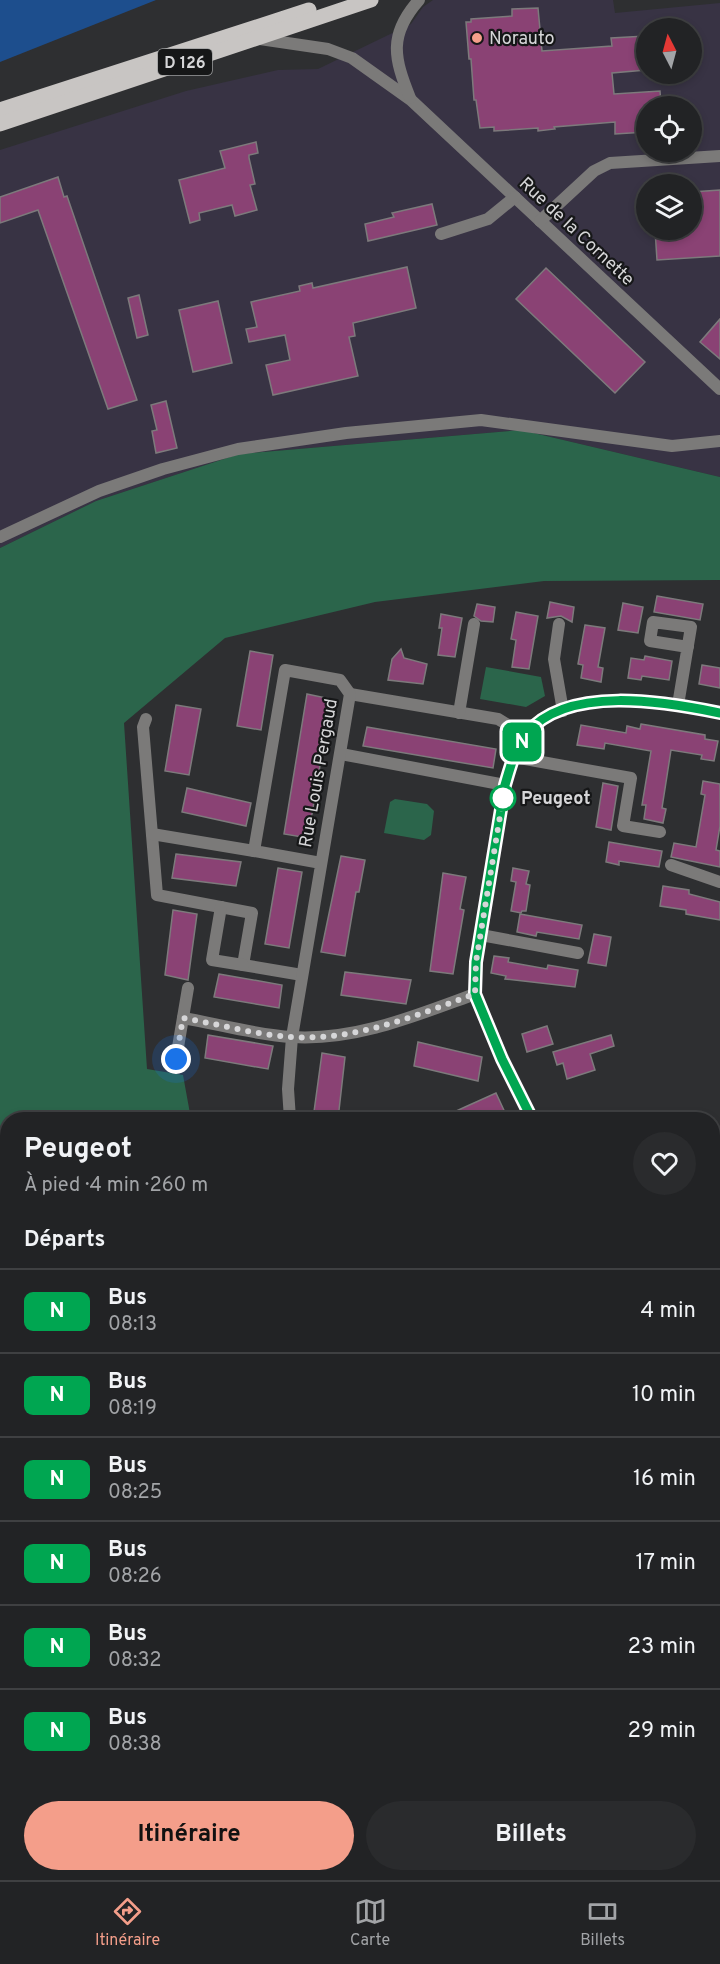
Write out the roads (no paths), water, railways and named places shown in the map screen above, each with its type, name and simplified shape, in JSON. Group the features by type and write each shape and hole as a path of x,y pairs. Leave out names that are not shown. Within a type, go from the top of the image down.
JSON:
{"main road":[{"name":"D 126","path":"0,110 340,0"},
{"name":"D 126","path":"0,124 371,0"}],"street":[{"path":"411,100 399,70 396,53 397,36 406,15 419,0"},
{"name":"Rue de la Cornette","path":"255,39 289,41 328,49 352,58 411,100 720,389"},
{"path":"540,221 594,171 610,163 720,156"},
{"path":"441,234 488,219 514,197"},
{"path":"0,537 99,491 163,469 238,449 346,433 481,420 672,446 720,441"},
{"path":"459,713 474,624"},
{"path":"559,624 554,659 563,711"},
{"path":"678,705 688,647"},
{"name":"Rue Louis Pergaud","path":"255,851 285,670 340,680 350,694 291,1037 288,1089 290,1112"},
{"path":"350,694 498,719 525,735"},
{"path":"528,1112 502,1059 475,994 480,935 505,785 514,757 525,735 540,721 583,704 621,701 678,705 720,713"},
{"path":"146,719 143,727 157,895 252,913 243,965"},
{"path":"341,754 505,785"},
{"path":"514,757 631,778 623,826 660,832"},
{"name":"Rue Louis Pergaud","path":"152,834 321,863"},
{"path":"671,864 720,882"},
{"path":"221,907 212,960 302,975"},
{"path":"480,935 578,953"},
{"path":"176,1059 188,988"},
{"path":"183,1018 291,1037 332,1036 400,1022 475,994"}],"water":[{"path":"0,0 156,0 0,62"}],"place":[{"name":"Norauto","path":"477,38"},
{"name":"Peugeot","path":"503,798"}]}
